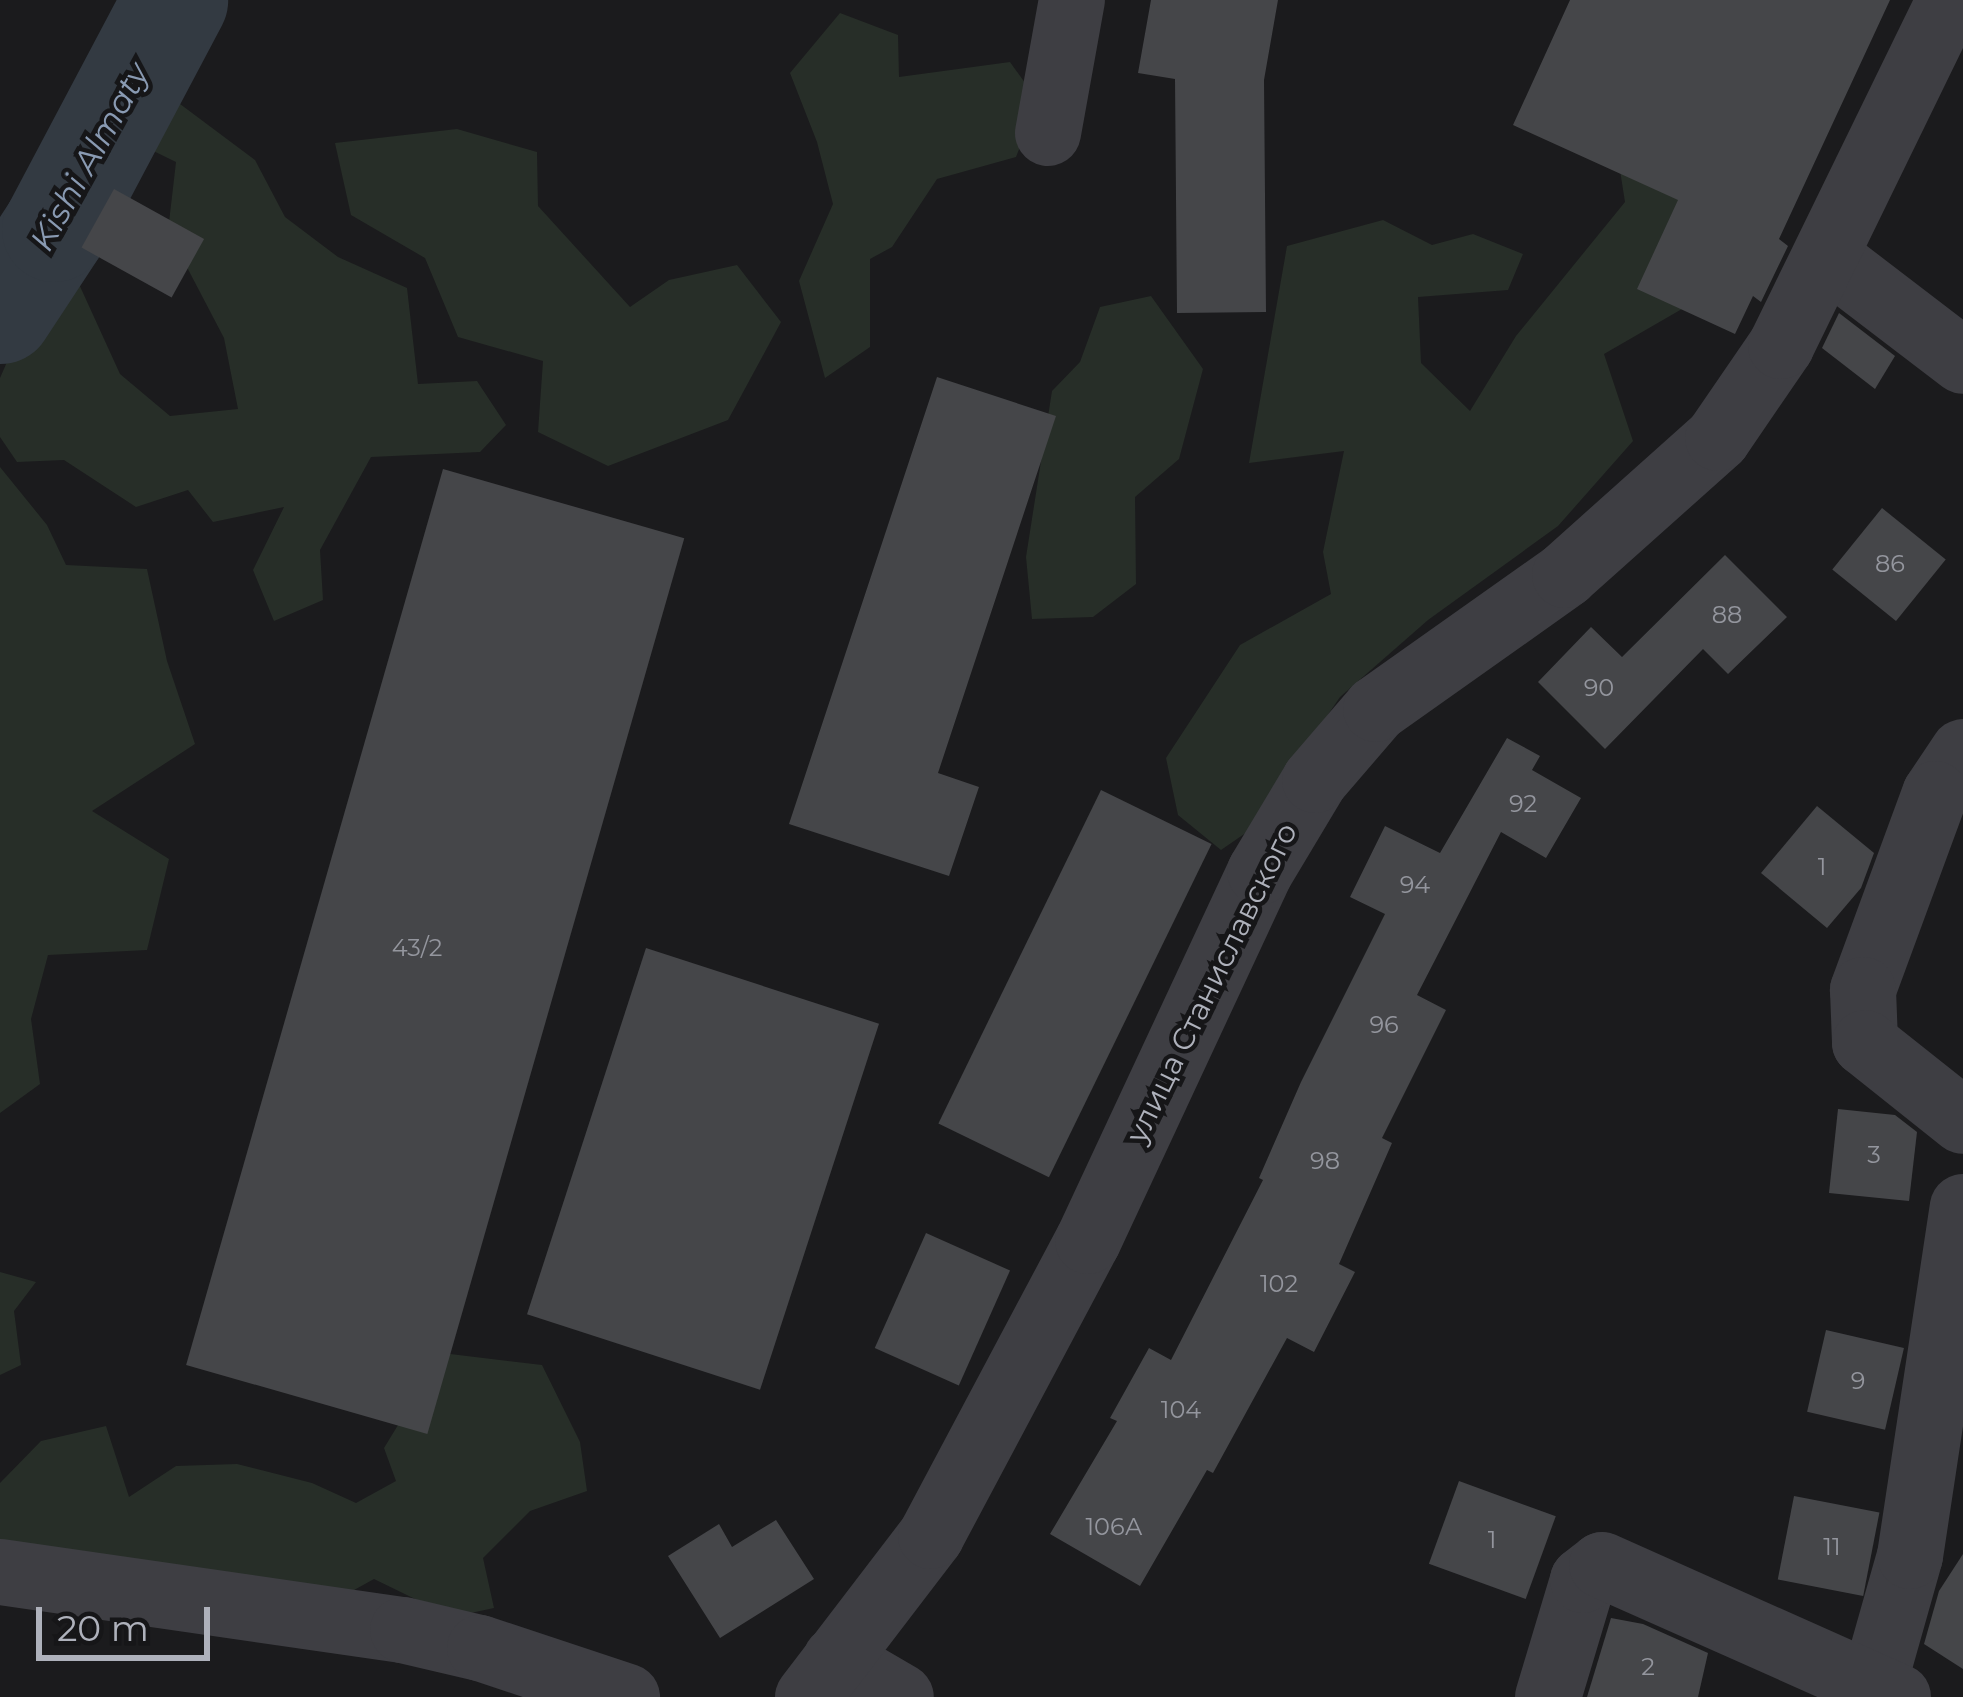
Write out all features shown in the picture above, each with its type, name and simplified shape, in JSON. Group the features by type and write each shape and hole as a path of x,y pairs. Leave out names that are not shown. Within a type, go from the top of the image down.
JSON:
{"street":[{"path":"1048,133 1072,0"},
{"name":"улица Станиславского","path":"822,1678 931,1536 1088,1240 1260,872 1315,780 1376,709 1565,575 1718,438 1781,346 1950,0"},
{"path":"1826,256 1963,362"},
{"path":"1963,752 1936,794 1863,990 1864,1043 1963,1120"},
{"path":"1548,1697 1582,1580 1602,1565 1886,1690 1963,1208"},
{"path":"0,1572 228,1607 336,1618 480,1648 627,1697"},
{"path":"822,1678 901,1697"}],"shaded area":[{"path":"1702,6 1701,298 1604,354 1633,441 1558,526 1428,620 1340,697 1280,785 1266,819 1221,850 1178,815 1166,758 1240,645 1331,594 1323,552 1344,451 1249,463 1287,246 1383,220 1432,245 1473,234 1523,254 1508,290 1418,297 1421,363 1470,411 1516,336 1625,202 1619,164"},
{"path":"840,13 898,35 899,77 1010,62 1038,101 1016,157 937,179 892,247 870,259 870,347 825,378 799,281 833,204 817,142 790,73"},
{"path":"168,95 255,160 285,217 338,257 407,288 418,384 477,381 506,425 480,452 371,457 320,550 323,600 274,621 253,570 284,507 213,522 188,490 136,507 64,460 17,462 0,437 0,378 27,316 68,260 120,374 170,416 238,409 224,338 168,231 176,162 137,143"},
{"path":"457,129 537,152 538,206 630,307 669,280 737,265 781,322 728,420 608,466 538,432 543,361 458,337 425,258 351,215 335,143"},
{"path":"1151,296 1203,369 1179,459 1135,497 1136,584 1093,617 1032,619 1026,557 1052,391 1080,362 1100,307"},
{"path":"0,467 47,525 66,565 147,569 167,661 195,744 92,811 169,859 147,950 48,955 31,1019 40,1084 0,1113"},
{"path":"0,1272 36,1282 14,1311 21,1365 0,1375"},
{"path":"442,1353 542,1365 580,1442 587,1491 530,1511 483,1558 494,1608 452,1617 374,1579 289,1626 0,1551 0,1483 41,1441 106,1426 129,1497 176,1466 237,1464 312,1483 356,1503 396,1481 384,1448"}],"building":[{"path":"1151,0 1278,0 1264,80 1266,312 1177,313 1175,79 1138,73"},
{"path":"1570,0 1890,0 1779,239 1788,246 1761,302 1753,296 1735,334 1637,289 1678,200 1513,125"},
{"path":"114,189 204,239 172,298 82,248"},
{"path":"1839,313 1895,356 1875,389 1822,348"},
{"path":"937,377 1056,416 938,773 979,787 949,876 789,824"},
{"path":"443,469 684,538 427,1434 186,1365"},
{"path":"1882,508 1946,560 1896,621 1832,569"},
{"path":"1725,555 1787,617 1728,674 1703,649 1605,749 1538,682 1591,627 1622,657"},
{"path":"1507,738 1540,756 1532,770 1581,798 1546,858 1501,832 1417,995 1446,1010 1382,1138 1392,1143 1339,1264 1355,1272 1314,1352 1287,1338 1213,1473 1207,1470 1140,1586 1050,1534 1117,1421 1110,1418 1149,1348 1171,1360 1263,1180 1259,1178 1301,1082 1385,914 1350,897 1385,826 1440,853"},
{"path":"1101,790 1212,844 1049,1177 938,1123"},
{"path":"1817,806 1874,853 1861,888 1827,928 1761,873"},
{"path":"646,948 879,1024 760,1390 527,1314"},
{"path":"1838,1109 1895,1115 1917,1132 1909,1201 1829,1193"},
{"path":"926,1233 1010,1270 959,1386 875,1348"},
{"path":"1826,1330 1904,1348 1885,1430 1807,1412"},
{"path":"1459,1481 1556,1516 1526,1599 1429,1564"},
{"path":"1794,1496 1879,1513 1863,1596 1778,1579"},
{"path":"776,1520 814,1579 720,1638 668,1556 719,1524 732,1547"},
{"path":"1963,1554 1963,1669 1924,1644 1939,1591"},
{"path":"1611,1618 1643,1624 1708,1653 1698,1697 1587,1697"}],"waterway":[{"name":"Kіshі Almaty","path":"0,311 54,229 175,0"}]}
